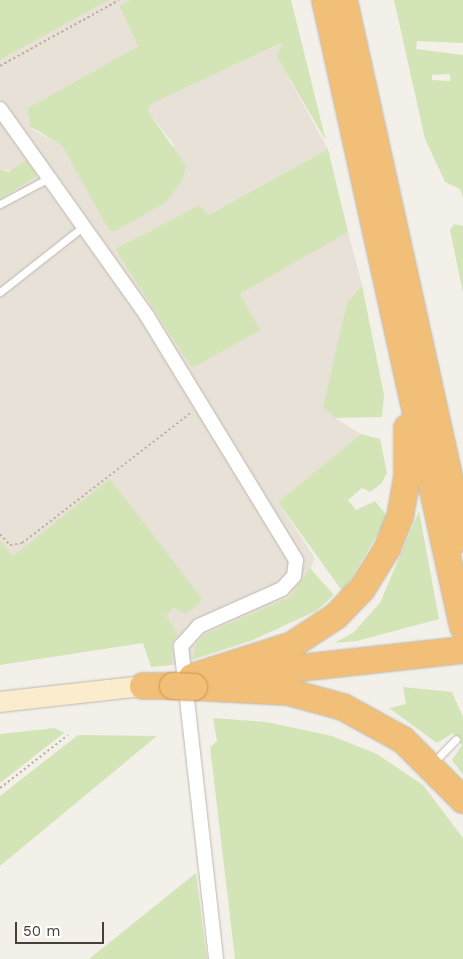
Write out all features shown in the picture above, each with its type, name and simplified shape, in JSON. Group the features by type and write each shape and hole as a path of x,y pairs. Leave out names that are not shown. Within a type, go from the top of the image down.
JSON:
{"highway":[{"path":"325,0 463,627"},
{"path":"344,0 463,540"},
{"path":"185,683 267,656 304,638 350,603 380,563 400,516 407,479 407,427 394,362 397,331"},
{"path":"143,686 185,683 463,650"},
{"path":"185,683 270,690 325,701 381,726 431,765 463,800"}],"main road":[{"path":"0,702 143,686"}],"street":[{"path":"0,110 85,226 292,549 296,565 282,590 192,629 180,646 216,959"}],"lane":[{"path":"0,204 48,178"},
{"path":"0,292 85,226"},
{"path":"431,765 456,739"}],"path":[{"path":"0,66 119,0"},
{"path":"0,534 10,545 22,543 202,406"},
{"path":"0,788 68,735"}],"shaded area":[{"path":"109,0 130,0 119,7 138,46 28,108 33,130 62,146 71,163 175,146 148,111 149,104 283,43 277,57 328,149 207,215 200,205 115,249 148,294 240,294 348,232 362,285 347,303 335,418 361,434 278,502 315,558 306,579 290,597 205,634 192,660 172,665 172,645 178,634 166,616 174,608 186,613 203,600 161,548 12,557 0,540 0,199 37,175 0,169 0,60"}],"green space":[{"path":"0,0 109,0 0,60"},
{"path":"130,0 291,0 326,141 277,57 282,43 150,104 148,111 186,166 183,179 166,202 113,232 109,230 62,146 30,126 28,108 138,46 119,6"},
{"path":"394,0 463,0 463,43 417,41 416,49 463,55 463,198 460,189 445,182 425,139","holes":["450,74 450,81 432,80 432,75"]},
{"path":"328,149 348,232 240,294 260,330 192,368 115,249 200,205 208,215"},
{"path":"26,160 37,176 0,199 0,169 9,172"},
{"path":"454,224 463,226 463,293 450,230"},
{"path":"362,285 384,395 382,417 335,418 323,407 347,303"},
{"path":"361,434 380,439 387,473 381,484 370,492 362,488 348,500 356,510 375,501 388,517 343,592 278,502"},
{"path":"110,479 203,600 186,614 174,608 166,616 178,634 172,645 172,665 151,667 143,643 0,665 0,540 13,556"},
{"path":"419,511 439,619 357,641 334,643 353,633 380,603"},
{"path":"310,568 334,595 316,611 253,640 192,660 196,644 205,634 290,597"},
{"path":"403,687 452,692 463,717 463,775 452,760 462,745 453,733 437,743 389,708 406,704"},
{"path":"213,718 266,722 332,736 377,754 423,785 463,838 463,959 235,959 210,747 217,741"},
{"path":"55,728 64,733 0,783 0,734"},
{"path":"78,735 157,736 0,866 0,796"},
{"path":"196,873 207,959 89,959"}]}
